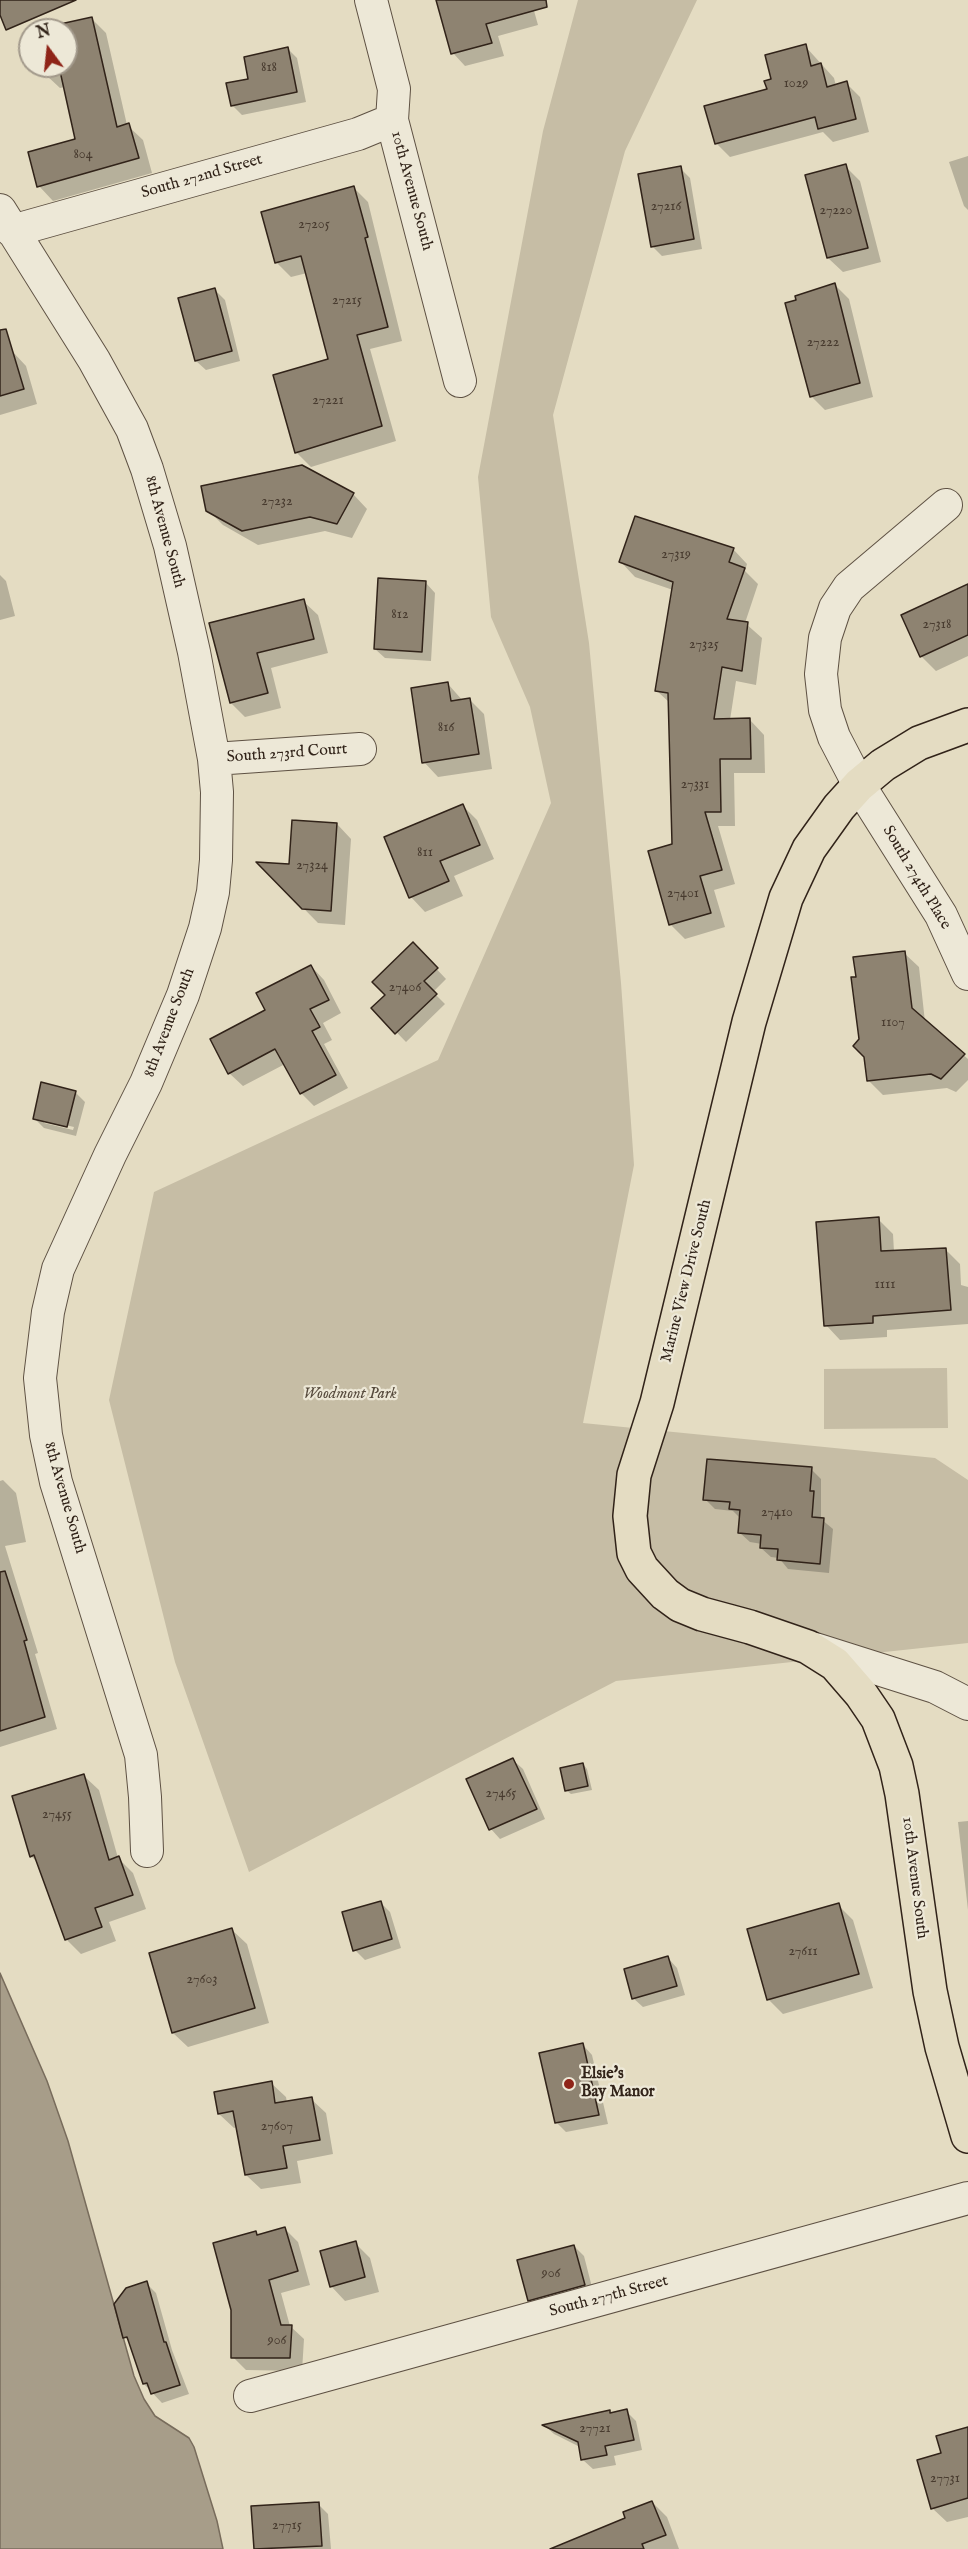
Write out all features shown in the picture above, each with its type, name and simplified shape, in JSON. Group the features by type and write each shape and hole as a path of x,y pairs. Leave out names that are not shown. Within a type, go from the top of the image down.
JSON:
{"main road":[{"name":"Marine View Drive South","path":"808,1647 750,1627 702,1614 680,1605 664,1594 642,1569 634,1554 630,1533 634,1475 657,1403 749,1022 786,898 809,849 839,807 859,785 883,765 919,743 968,725"},
{"name":"10th Avenue South","path":"808,1647 835,1664 861,1694 878,1719 896,1766 907,1823 927,1975 942,2047 968,2136"}],"street":[{"name":"10th Avenue South","path":"371,0 394,89 392,120 460,381"},
{"name":"South 272nd Street","path":"6,220 358,134 392,120"},
{"name":"8th Avenue South","path":"6,220 93,360 132,429 147,469 170,546 192,646 214,759 217,792 217,849 213,892 205,928 183,995 146,1083 58,1269 48,1312 40,1378 46,1435 56,1482 141,1755 147,1851"},
{"name":"South 274th Place","path":"946,506 849,587 835,608 825,638 821,674 825,710 834,737 859,785 941,915 968,974"},
{"name":"South 273rd Court","path":"214,759 360,749"},
{"name":"Marine View Drive South","path":"808,1647 935,1687 968,1704"},
{"name":"South 277th Street","path":"250,2396 968,2198"}],"green space":[{"name":"Woodmont Park","path":"578,0 697,0 625,151 553,415 589,643 621,983 634,1165 583,1423 935,1458 968,1480 968,1643 616,1681 249,1872 175,1662 109,1400 154,1192 438,1060 551,803 530,707 491,617 478,477 543,131"},
{"path":"947,1368 948,1428 824,1429 824,1369"}],"shaded area":[{"path":"0,1973 47,2081 68,2141 134,2376 144,2399 155,2416 189,2438 194,2447 217,2521 223,2549 0,2549"}],"building":[{"path":"0,0 76,0 34,18 18,18 18,25 6,30 0,15"},
{"path":"436,0 546,0 547,7 486,24 492,43 451,54"},
{"path":"92,17 117,127 129,123 139,158 37,187 28,152 75,139 62,78 78,78 78,20"},
{"path":"806,44 811,66 821,63 827,87 847,81 856,119 818,129 815,117 715,144 704,106 767,89 764,81 771,79 765,55"},
{"path":"288,47 297,92 231,106 226,83 248,79 244,57"},
{"path":"846,164 868,248 827,258 805,175"},
{"path":"681,166 694,239 651,247 638,174"},
{"path":"354,186 388,327 357,335 382,426 295,453 273,375 328,359 301,256 275,263 261,212"},
{"path":"835,283 860,383 810,397 785,303 796,300 795,296"},
{"path":"215,288 232,351 195,361 178,298"},
{"path":"6,329 24,389 0,396 0,330"},
{"path":"302,465 354,493 337,524 310,517 242,531 206,511 201,486"},
{"path":"635,516 734,548 729,562 745,568 727,619 748,622 742,671 722,667 714,719 750,718 751,759 720,759 721,812 705,812 722,870 700,876 711,913 669,925 648,851 672,844 668,693 655,691 673,582 619,562"},
{"path":"378,578 426,581 422,652 374,649"},
{"path":"968,584 968,635 920,657 901,615"},
{"path":"304,599 314,639 257,653 268,693 230,703 209,623"},
{"path":"448,682 451,701 470,698 479,754 422,763 411,688"},
{"path":"463,804 480,845 440,861 449,881 409,898 384,837"},
{"path":"292,820 337,823 331,911 302,909 256,862 289,864"},
{"path":"413,942 438,968 424,981 437,994 395,1034 371,1008 385,995 372,982"},
{"path":"905,951 912,1008 965,1054 941,1079 931,1074 867,1081 864,1057 853,1046 859,1039 851,977 856,977 853,957"},
{"path":"311,965 329,1000 310,1009 320,1027 312,1031 336,1075 300,1094 275,1049 228,1074 210,1039 265,1010 256,993"},
{"path":"41,1082 76,1091 67,1127 33,1119"},
{"path":"879,1217 881,1251 946,1248 951,1310 873,1316 873,1323 824,1326 816,1222"},
{"path":"707,1459 812,1467 810,1491 814,1491 812,1517 824,1518 820,1564 777,1560 778,1549 760,1548 761,1535 738,1533 740,1510 729,1509 730,1502 703,1500"},
{"path":"5,1571 27,1640 24,1641 45,1717 0,1731 0,1572"},
{"path":"513,1758 537,1809 489,1830 466,1779"},
{"path":"583,1763 588,1786 565,1791 560,1768"},
{"path":"84,1774 109,1860 119,1856 133,1895 95,1908 102,1927 65,1940 34,1855 30,1857 12,1796"},
{"path":"381,1901 392,1939 353,1951 342,1912"},
{"path":"839,1903 859,1974 767,2000 747,1929"},
{"path":"232,1928 255,2008 172,2033 149,1953"},
{"path":"668,1956 677,1986 632,1999 624,1969"},
{"name":"Elsie's Bay Manor","path":"583,2043 599,2115 555,2123 539,2053"},
{"path":"272,2081 275,2103 312,2097 320,2140 283,2146 287,2168 245,2175 233,2111 218,2114 214,2092"},
{"path":"285,2227 298,2271 269,2280 281,2325 292,2325 290,2358 231,2358 231,2310 213,2243 256,2231 257,2235"},
{"path":"356,2241 365,2277 330,2287 320,2251"},
{"path":"574,2245 585,2285 528,2301 517,2260"},
{"path":"147,2281 164,2342 166,2342 180,2385 151,2394 147,2383 143,2384 127,2337 123,2338 114,2304 126,2288"},
{"path":"627,2409 634,2440 605,2446 607,2455 581,2460 578,2442 542,2425 610,2410 610,2413"},
{"path":"968,2427 968,2498 931,2509 917,2460 941,2453 936,2436"},
{"path":"652,2501 666,2535 642,2544 644,2549 550,2549 625,2518 623,2512"},
{"path":"319,2502 322,2546 254,2549 251,2506"}],"place":[{"name":"Elsie's Bay Manor","path":"569,2084"}]}
